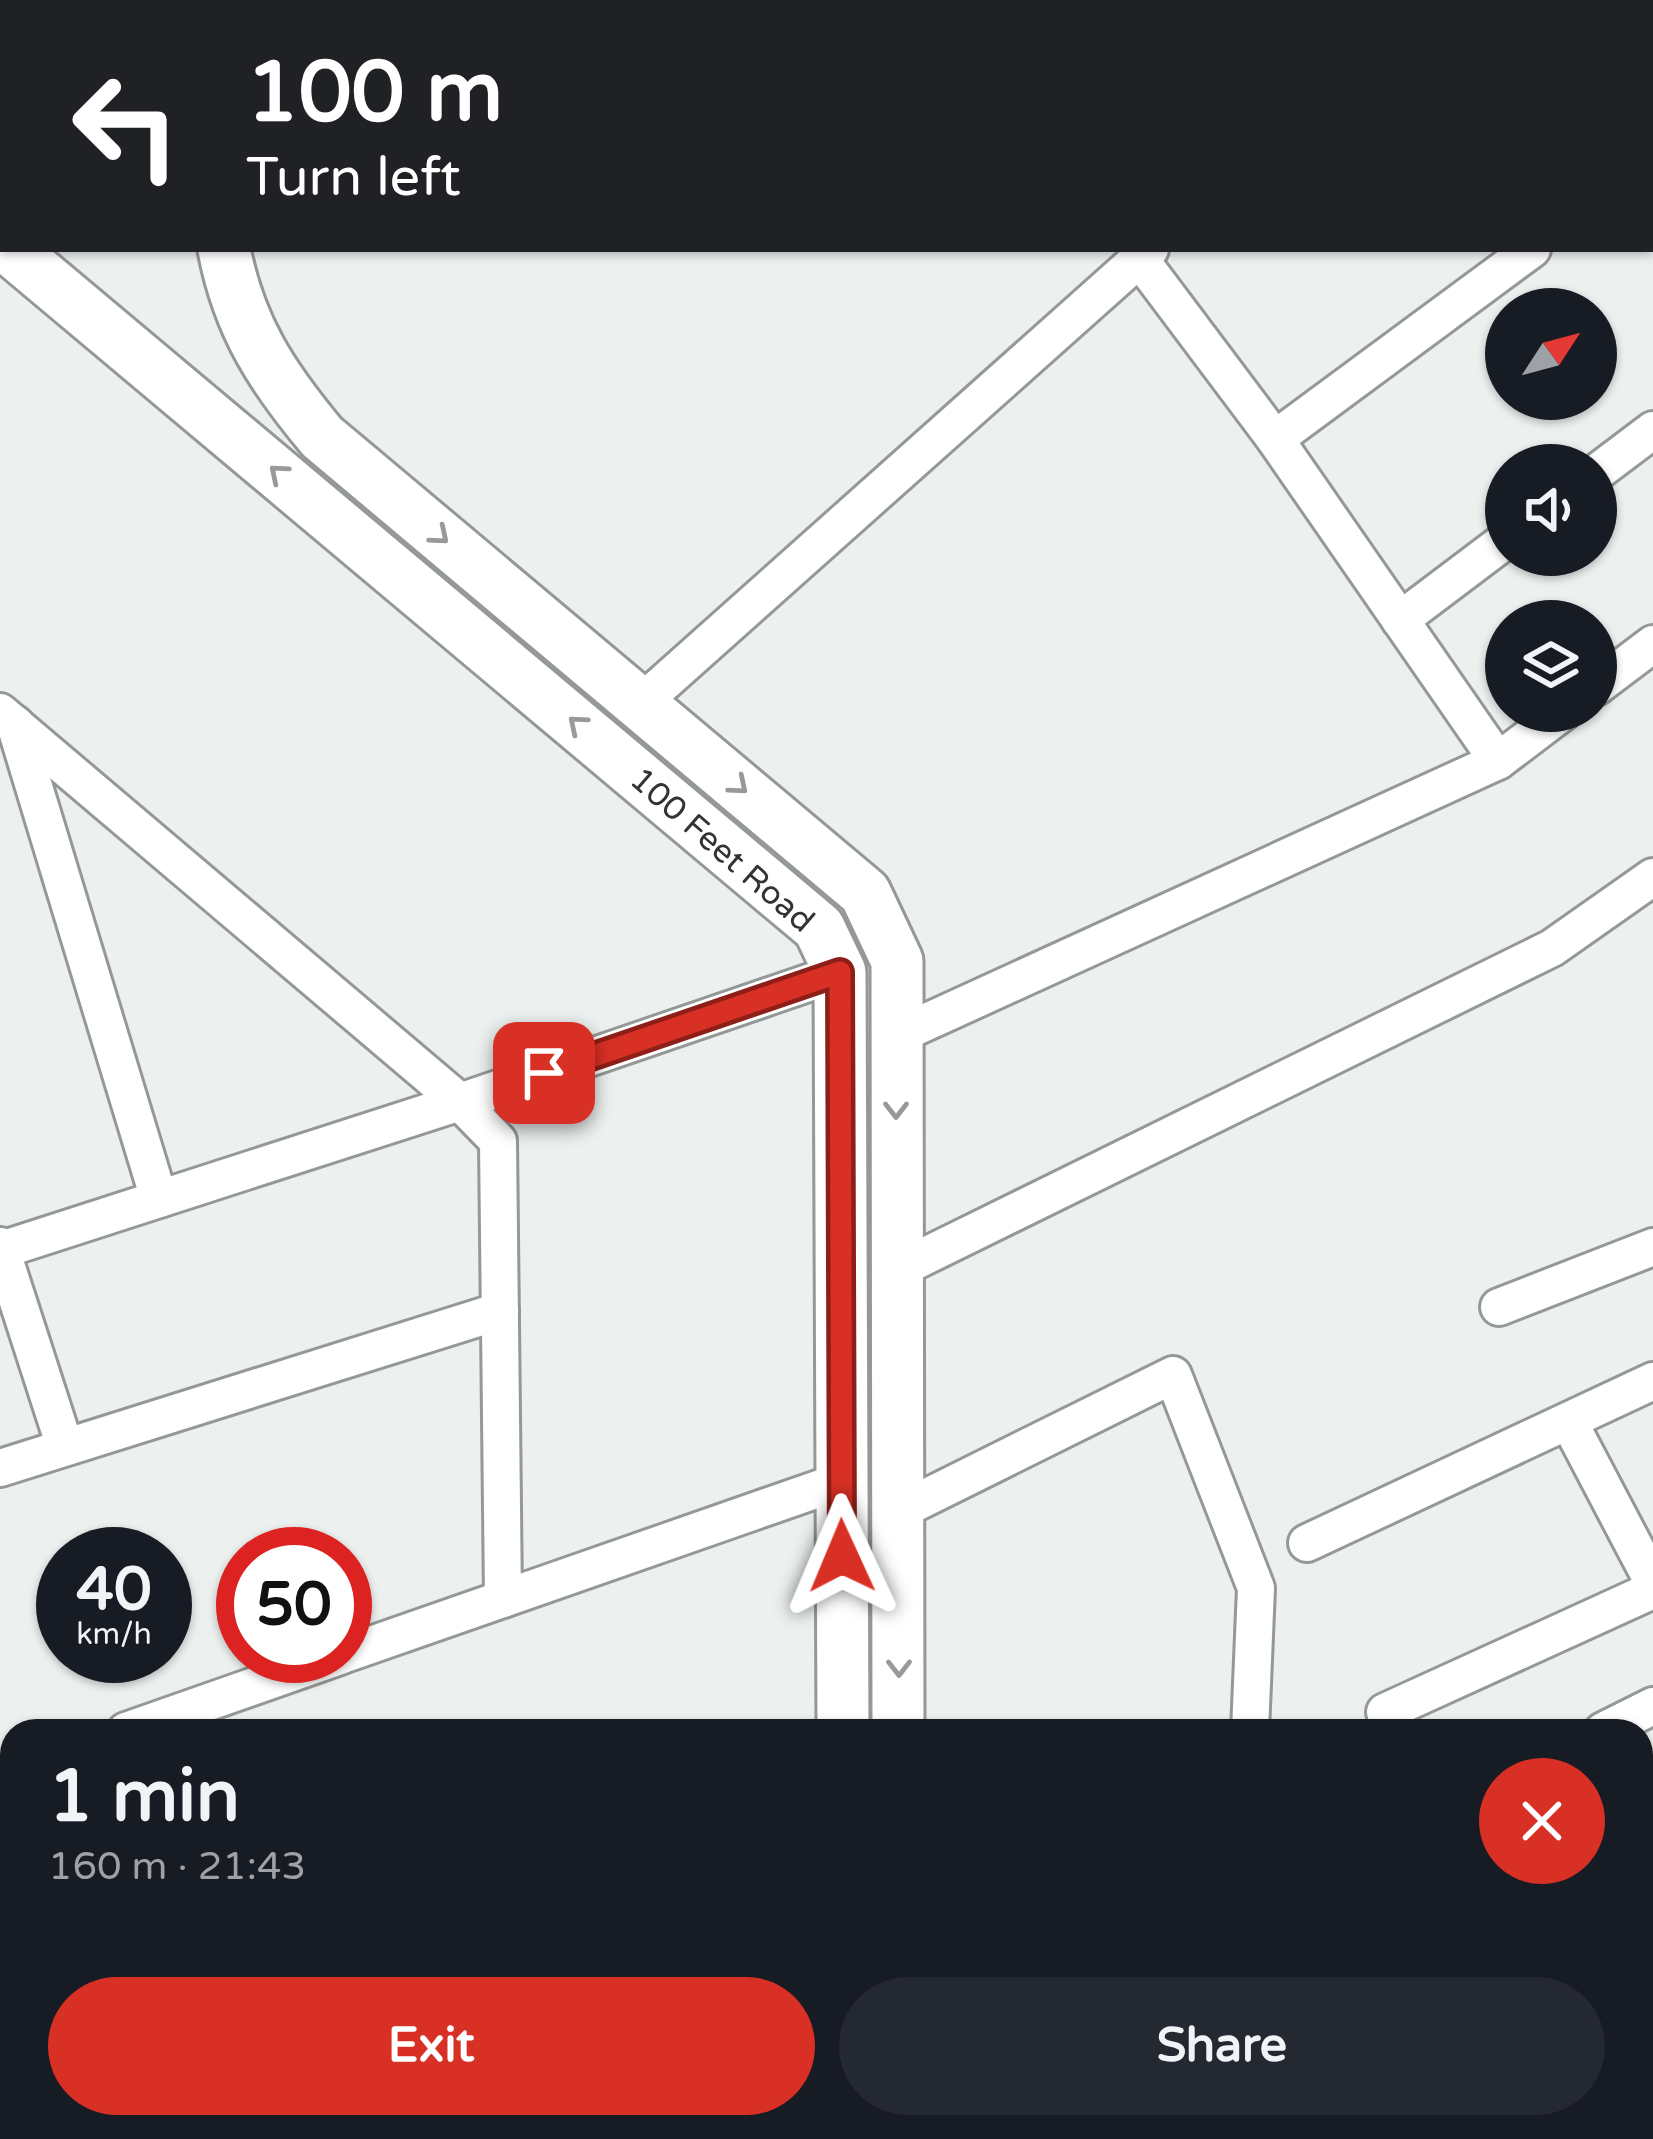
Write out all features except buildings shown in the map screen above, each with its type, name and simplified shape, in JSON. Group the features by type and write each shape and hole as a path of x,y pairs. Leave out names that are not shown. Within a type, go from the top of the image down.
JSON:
{"main road":[{"name":"100 Feet Road","path":"14,252 819,928 840,972 843,1719"},
{"name":"100 Feet Road","path":"225,252 231,287 265,361 322,437 866,892 897,961 898,1719"}],"street":[{"path":"1275,440 1528,252"},
{"path":"640,704 1144,253 1498,761"},
{"path":"1617,457 1653,430"},
{"path":"1400,620 1485,557"},
{"path":"1617,671 1653,644"},
{"path":"7,718 460,1102 498,1141 503,1599"},
{"path":"7,718 159,1199"},
{"path":"896,1036 1498,761 1536,732"},
{"path":"897,1270 1552,948 1653,877"},
{"path":"65,1447 1,1248 460,1102 840,972"},
{"path":"1499,1307 1653,1246"},
{"path":"0,1468 500,1311"},
{"path":"899,1511 1173,1375 1256,1588 1251,1719"},
{"path":"1307,1543 1653,1381"},
{"path":"1385,1712 1653,1586 1569,1422"},
{"path":"372,1645 841,1481"},
{"path":"160,1719 262,1683"}],"route":[{"path":"544,1073 840,972 842,1556"}]}
